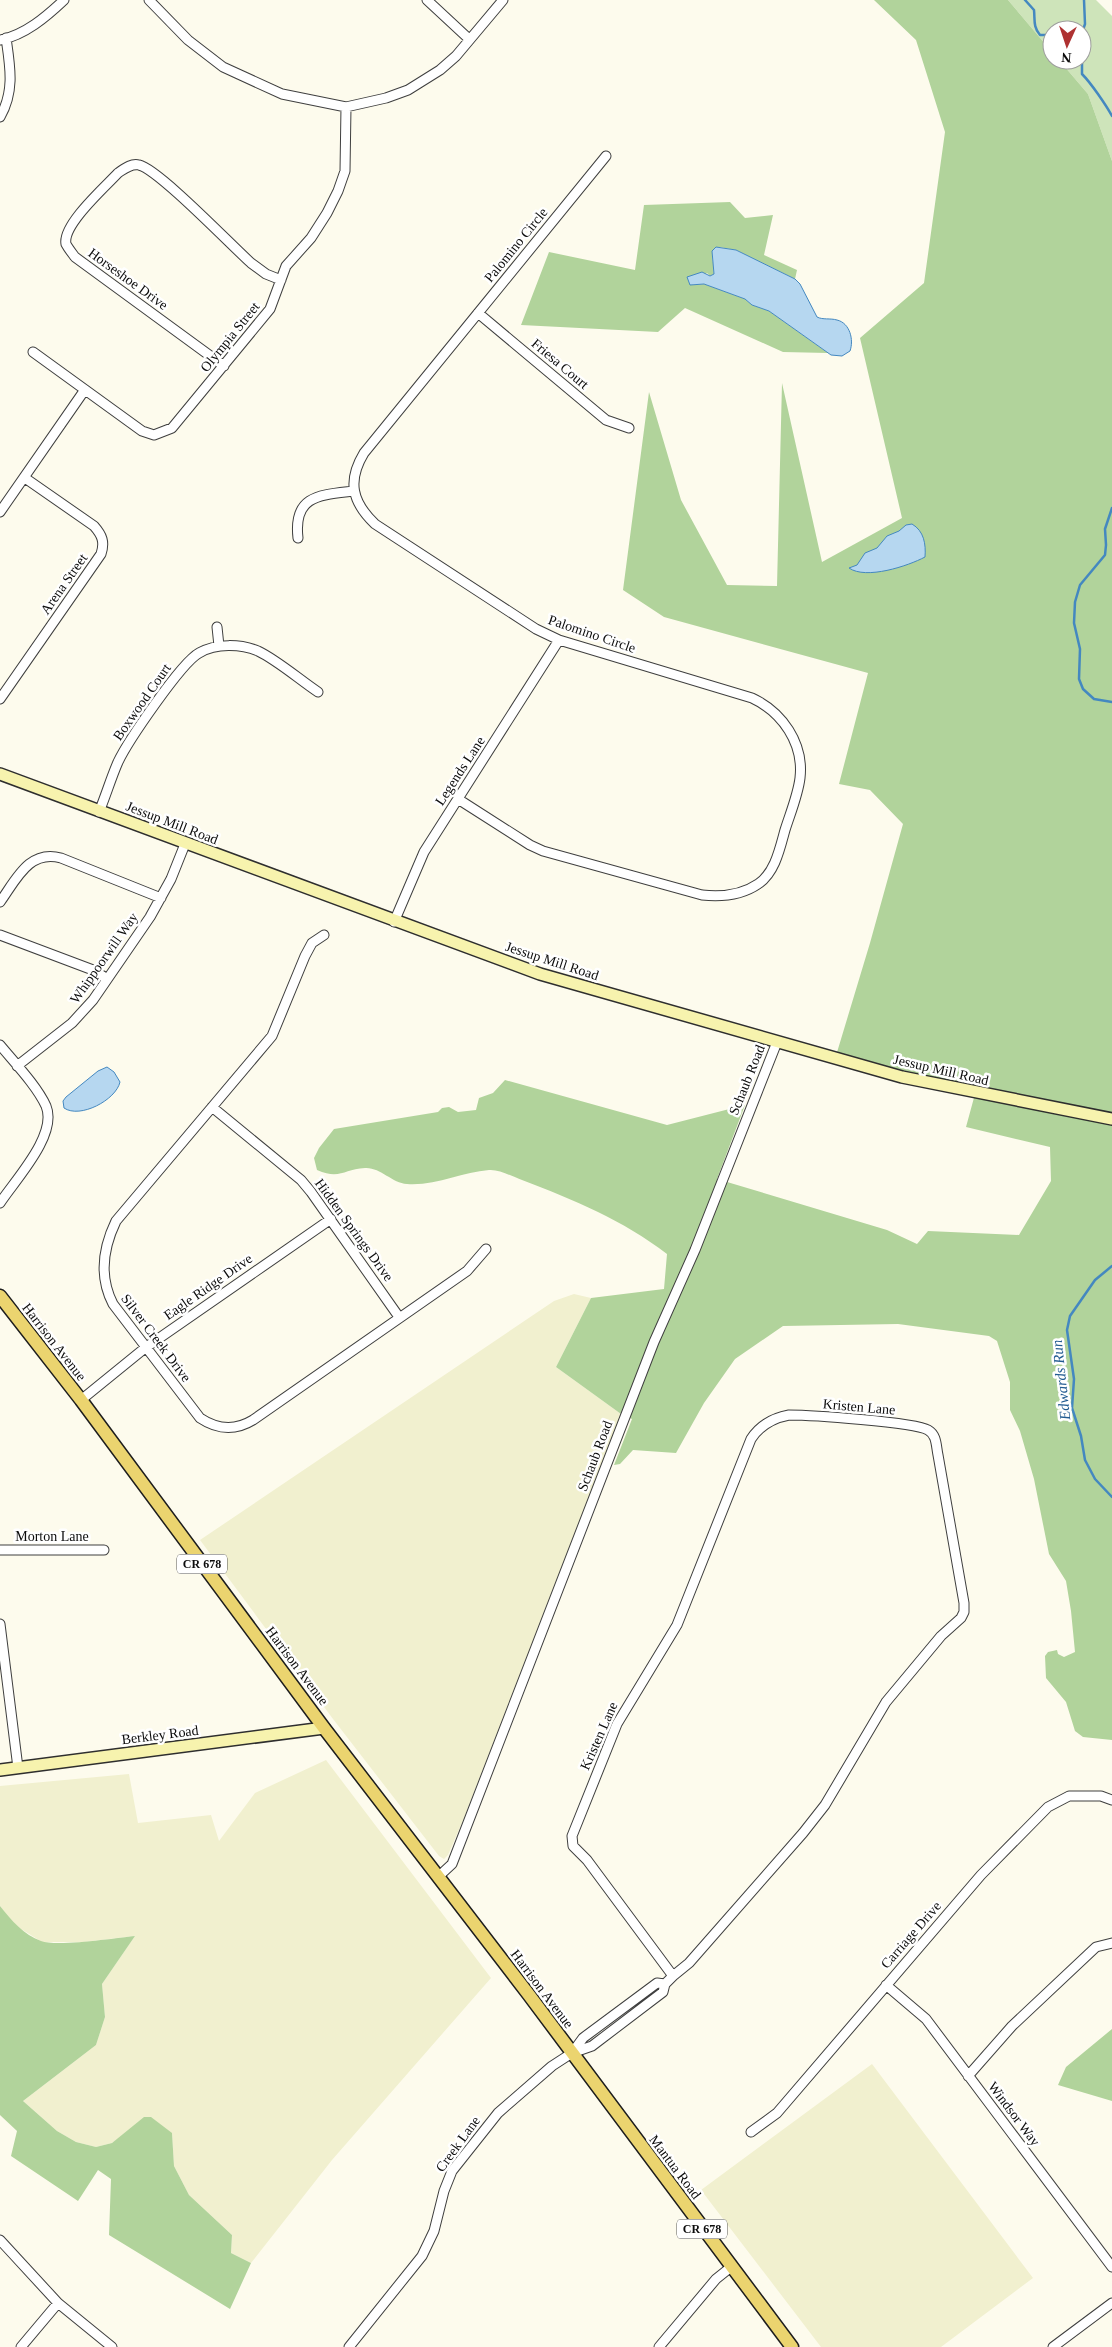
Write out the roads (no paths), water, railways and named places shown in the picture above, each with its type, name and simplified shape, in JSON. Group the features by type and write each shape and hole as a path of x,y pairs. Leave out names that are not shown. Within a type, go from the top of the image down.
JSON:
{"main road":[{"name":"Harrison Avenue","path":"0,1296 81,1400 324,1728 572,2053"},
{"name":"Mantua Road","path":"572,2053 792,2347"}],"street":[{"path":"0,117 6,107 12,77 3,39 45,19 64,0"},
{"path":"149,0 188,40 223,68 282,94 346,107 386,98 408,90 440,70 456,56 503,0"},
{"path":"428,0 469,39"},
{"name":"Olympia Street","path":"84,391 135,427 154,435 172,428 270,309 286,266 311,238 338,191 345,171 346,107"},
{"name":"Palomino Circle","path":"458,799 530,845 543,850 702,895 720,896 744,890 758,884 769,872 779,851 800,778 798,748 780,717 766,705 752,698 559,640 536,629 375,524 360,508 354,491 354,476 357,464 364,453 606,156"},
{"name":"Horseshoe Drive","path":"224,366 75,257 66,243 67,232 73,222 118,173 136,164 146,168 163,182 251,263 266,274 281,280"},
{"name":"Friesa Court","path":"478,313 606,420 629,428"},
{"path":"0,512 84,391 33,352"},
{"name":"Arena Street","path":"0,699 101,554 104,544 100,533 94,526 25,478"},
{"path":"298,538 297,517 305,505 312,499 322,495 354,491"},
{"path":"216,627 219,646"},
{"name":"Legends Lane","path":"394,922 424,852 559,640"},
{"name":"Boxwood Court","path":"99,812 119,761 180,670 198,653 219,646 238,646 258,651 318,692"},
{"name":"Jessup Mill Road","path":"0,774 394,922 540,974 777,1042 940,1086 1112,1119"},
{"name":"Whippoorwill Way","path":"17,1066 72,1023 93,1000 161,898 185,844"},
{"path":"0,902 27,865 36,859 48,856 144,889 161,898"},
{"name":"Silver Creek Drive","path":"324,934 312,943 305,956 272,1036 116,1222 110,1235 104,1262 107,1294 145,1348 200,1418 211,1425 230,1428 243,1426 253,1420 398,1317 467,1271 486,1249"},
{"path":"0,935 93,970 106,978"},
{"name":"Schaub Road","path":"438,1877 452,1864 654,1342 695,1250 777,1042"},
{"path":"0,1045 45,1105 48,1127 41,1142 2,1197"},
{"name":"Hidden Springs Drive","path":"212,1107 301,1180 331,1219 398,1317"},
{"name":"Eagle Ridge Drive","path":"81,1400 145,1348 331,1219"},
{"name":"Kristen Lane","path":"572,2053 583,2038 657,1983 665,1984 689,1963 803,1833 824,1805 886,1702 941,1636 962,1616 964,1603 938,1455 934,1436 927,1430 900,1424 793,1415 776,1418 758,1429 748,1446 674,1631 617,1724 573,1833 572,1844 587,1860 673,1976"},
{"name":"Morton Lane","path":"0,1550 104,1550"},
{"path":"0,1624 18,1768"},
{"name":"Berkley Road","path":"0,1770 324,1728"},
{"name":"Carriage Drive","path":"751,2132 777,2113 981,1875 1048,1808 1070,1796 1101,1796 1112,1800"},
{"path":"968,2076 1012,2026 1096,1947 1112,1943"},
{"name":"Windsor Way","path":"886,1985 926,2020 1112,2267"},
{"name":"Creek Lane","path":"349,2347 427,2249 437,2222 445,2187 467,2150 512,2099 572,2053"},
{"path":"0,2240 58,2303 112,2347"},
{"path":"659,2347 716,2279 731,2267"},
{"path":"21,2347 58,2303"},
{"path":"1053,2347 1112,2303"}],"water":[{"path":"716,247 736,250 795,279 800,284 817,317 837,320 848,328 851,337 850,351 842,356 831,355 769,311 752,305 745,299 704,284 690,285 687,277 702,272 710,276 714,274 712,251"},
{"path":"912,524 922,534 925,557 898,568 876,572 866,573 849,568 857,565 865,553 877,548 887,536 899,531 906,525"},
{"path":"107,1067 114,1072 120,1082 112,1095 105,1101 88,1109 71,1111 64,1108 63,1101 66,1097 98,1071"}],"waterway":[{"path":"1025,0 1034,10 1035,26 1040,35 1042,35"},
{"name":"Edwards Run","path":"1084,0 1085,20"},
{"name":"Edwards Run","path":"1082,70 1082,74 1112,116"},
{"name":"Edwards Run","path":"1112,508 1105,529 1105,555 1080,585 1075,602 1074,623 1080,649 1079,679 1083,689 1094,699 1112,702"},
{"name":"Edwards Run","path":"1112,1266 1095,1280 1070,1316 1067,1330 1074,1379 1072,1408 1081,1436 1085,1460 1095,1479 1112,1497"}]}
